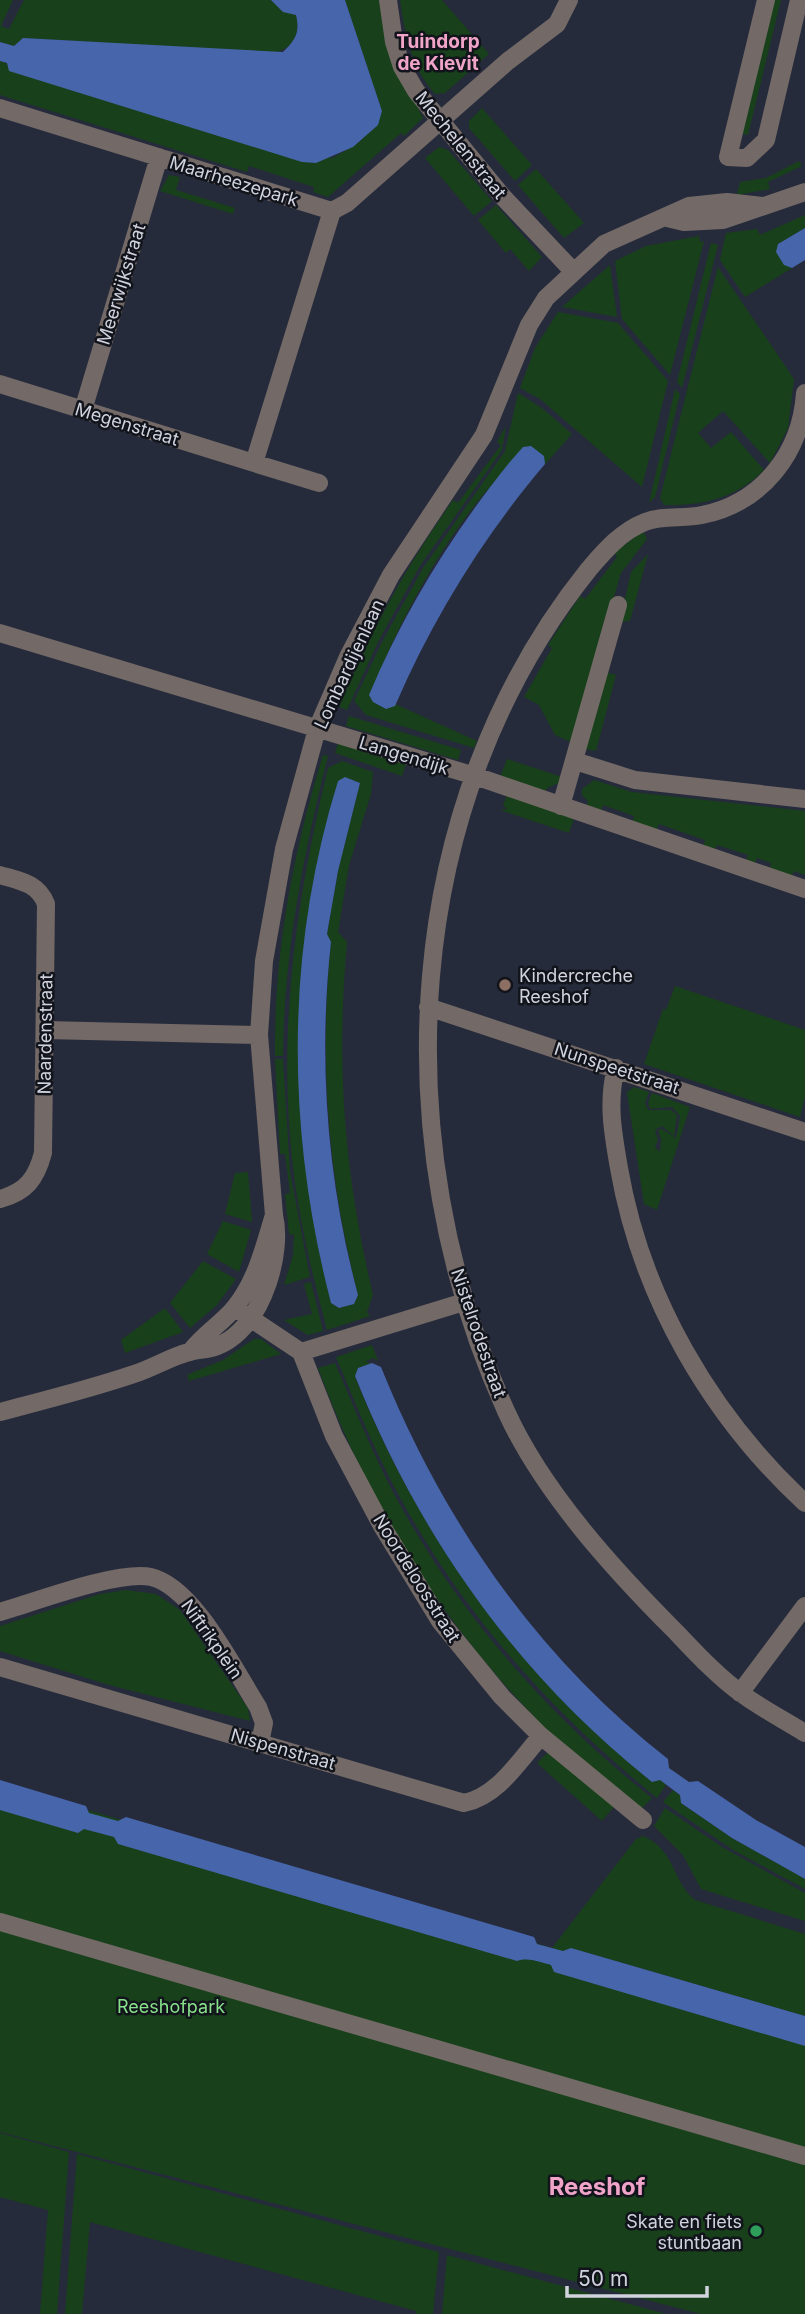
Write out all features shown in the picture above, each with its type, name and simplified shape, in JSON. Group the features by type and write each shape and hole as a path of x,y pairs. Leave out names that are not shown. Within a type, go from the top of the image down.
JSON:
{"street":[{"name":"Mechelenstraat","path":"388,0 394,43 402,67 416,91 503,198 572,270"},
{"path":"254,463 332,211 347,203 508,61 557,24 569,0"},
{"path":"766,0 728,158 747,158 766,140 799,0"},
{"name":"Maarheezepark","path":"0,108 332,211"},
{"name":"Meerwijkstraat","path":"83,410 159,157"},
{"name":"Lombardijenlaan","path":"0,1412 136,1374 190,1352 210,1351 232,1339 242,1312 274,1268 278,1244 260,1035 264,961 284,849 317,729 348,657 391,575 484,435 529,325 546,298 572,270 615,237 667,218 688,206 727,202 762,206 805,192"},
{"name":"Megenstraat","path":"0,384 319,483"},
{"name":"Nistelrodestraat","path":"805,393 803,416 791,450 774,475 746,499 718,512 651,520 611,544 557,613 524,667 495,724 475,776 437,907 428,1007 426,1094 444,1220 464,1302 507,1414 552,1488 622,1577 740,1693 805,1732"},
{"path":"561,806 618,605"},
{"name":"Langendijk","path":"0,633 475,776 805,888"},
{"path":"575,761 635,780 805,799"},
{"name":"Naardenstraat","path":"0,875 32,885 41,891 46,904 43,1153 38,1174 20,1194 0,1199"},
{"name":"Nunspeetstraat","path":"428,1007 805,1132"},
{"path":"46,1030 260,1035"},
{"path":"616,1068 610,1100 621,1181 637,1244 666,1314 694,1368 725,1414 778,1478 805,1503"},
{"path":"242,1312 301,1352 464,1302"},
{"name":"Noordeloosstraat","path":"301,1352 334,1436 382,1527 440,1621 502,1697 541,1735 643,1820"},
{"name":"Niftrikplein","path":"0,1612 124,1577 151,1577 176,1589 192,1606 258,1707 264,1723 260,1743"},
{"path":"740,1693 805,1606"},
{"name":"Nispenstraat","path":"0,1667 464,1803 481,1799 498,1785 541,1735"},
{"path":"0,1922 805,2156"}],"green space":[{"path":"0,0 13,0 1,26 9,29 24,0 271,0 296,15 297,29 290,45 272,53 23,38 14,46 0,42"},
{"path":"345,0 379,0 386,45 423,118 404,136 401,133 328,197 313,192 314,187 249,166 247,172 0,95 0,61 332,158 368,134 382,111"},
{"path":"400,0 442,0 489,54 445,93 435,94 415,61 407,38"},
{"path":"773,0 781,0 748,135 739,133"},
{"path":"482,108 532,165 515,181 469,128 469,121"},
{"path":"439,147 448,150 492,201 474,216 425,158"},
{"path":"799,161 802,166 768,182 770,189 737,195 740,182 766,178"},
{"path":"536,169 584,223 564,238 518,185"},
{"path":"169,175 180,177 176,190 235,208 233,214 160,191"},
{"path":"496,205 542,257 529,271 510,249 506,253 478,220"},
{"path":"805,215 805,228 778,244 781,259 792,268 745,297 720,260 726,233 757,229 760,235"},
{"path":"699,236 700,242 704,241 670,375 622,319 615,261 646,246"},
{"path":"711,243 718,245 682,388 677,382"},
{"path":"610,265 617,317 562,307"},
{"path":"718,267 794,379 788,428 770,463 723,411 698,433 711,448 731,432 764,470 754,480 731,494 705,502 664,505 660,498"},
{"path":"558,312 618,323 668,381 642,487 540,399 520,388 535,348"},
{"path":"675,389 680,394 655,497 649,503"},
{"path":"518,393 542,408 572,434 545,464 543,456 532,448 504,471 476,504 424,582 370,695 375,703 386,709 395,704 477,741 474,748 366,715 354,701 382,642 423,568 505,451"},
{"path":"506,426 502,450 420,566 379,640 347,710 339,707 376,627 405,575 453,500 458,503 501,445 497,442"},
{"path":"643,531 647,539 621,573 571,742 555,735 539,705 524,697 552,648 548,645 580,596 585,599 617,557 614,553"},
{"path":"648,554 630,621 620,622 631,572"},
{"path":"605,672 616,675 596,751 586,749"},
{"path":"349,716 461,750 458,760 346,726"},
{"path":"338,743 406,764 402,776 335,753"},
{"path":"323,755 328,756 303,868 291,942 283,1056 275,1056 278,979 287,904 294,866"},
{"path":"507,759 562,777 559,783 547,788 545,792 500,777"},
{"path":"342,761 373,772 371,794 349,865 338,932 347,942 342,1033 349,1163 373,1295 367,1312 370,1316 327,1330 296,1190 287,1083 291,978 297,925 328,768","holes":["347,778 360,783 338,871 327,935 331,942 326,1031 329,1120 339,1207 358,1295 352,1304 339,1308 331,1303 306,1171 300,1106 299,1041 309,912 321,847 338,781"]},
{"path":"594,780 632,792 805,811 805,875 794,871 791,878 770,870 771,863 757,858 754,865 746,862 748,855 717,845 714,851 703,847 705,840 659,824 656,831 632,823 634,816 603,805 601,812 586,807 588,801 582,795 582,789"},
{"path":"507,795 574,818 569,833 500,810 507,809 503,805"},
{"path":"675,986 805,1030 805,1097 800,1117 644,1064 663,1009 666,1010"},
{"path":"275,1059 283,1059 290,1172 310,1277 284,1285 293,1255 294,1235 289,1234 285,1194 290,1193 285,1154 280,1154"},
{"path":"634,1087 649,1092 645,1103 648,1110 671,1110 677,1115 674,1136 662,1126 655,1130 658,1140 655,1147 660,1152 658,1130 662,1129 676,1138 680,1116 672,1107 650,1109 648,1103 652,1093 690,1107 657,1210 644,1204 627,1092"},
{"path":"248,1172 252,1222 225,1214 235,1173"},
{"path":"223,1221 251,1230 239,1272 207,1254"},
{"path":"203,1261 236,1279 217,1305 190,1328 170,1303"},
{"path":"311,1282 323,1331 308,1335 284,1320 312,1314 304,1284"},
{"path":"165,1308 183,1332 125,1353 121,1340"},
{"path":"254,1339 261,1339 281,1354 189,1381 187,1375 223,1360"},
{"path":"372,1345 378,1361 373,1358 366,1361 371,1364 360,1368 355,1377 409,1492 441,1546 515,1648 557,1695 651,1781 660,1780 666,1785 657,1798 581,1731 545,1695 480,1619 422,1536 380,1459 336,1357"},
{"path":"335,1363 394,1494 446,1580 507,1659 541,1696 613,1766 652,1798 638,1812 584,1765 488,1666 409,1556 375,1497 345,1435 318,1368"},
{"path":"126,1590 156,1594 180,1610 248,1708 250,1721 109,1685 0,1651 0,1626 100,1594"},
{"path":"550,1750 614,1807 602,1821 537,1763"},
{"name":"Reeshofpark","path":"0,1784 552,1948 636,1839 643,1836 662,1849 682,1884 695,1900 805,1934 805,2016 571,1948 805,2024 805,2314 701,2314 0,2132"},
{"path":"673,1790 680,1795 681,1803 732,1838 805,1879 805,1889 733,1850 663,1802"},
{"path":"665,1808 722,1847 805,1893 805,1921 701,1889 683,1855 654,1826"},
{"path":"0,2133 69,2152 57,2314 40,2314 48,2210 0,2197"},
{"path":"77,2154 439,2252 433,2314 416,2314 416,2311 90,2222 82,2314 65,2314"},
{"path":"447,2255 637,2306 666,2314 442,2314"}],"water":[{"path":"271,0 345,0 382,111 378,125 353,147 316,163 302,162 9,71 7,63 0,61 0,42 14,46 23,38 283,52 296,35 296,15 283,12"},
{"path":"805,228 805,260 792,268 784,265 776,252 778,244"},
{"path":"531,446 544,456 545,464 501,520 461,579 426,641 395,706 386,709 373,702 369,695 383,664 431,574 468,517 509,463 523,447"},
{"path":"345,777 360,783 338,871 327,934 331,942 325,1031 326,1075 332,1164 347,1251 358,1295 354,1304 339,1308 331,1303 316,1238 306,1173 299,1107 298,1041 308,910 338,781"},
{"path":"372,1363 381,1367 434,1479 465,1532 536,1631 621,1719 668,1759 669,1768 689,1782 698,1781 756,1820 805,1847 805,1879 732,1838 681,1803 680,1795 660,1780 652,1782 557,1696 515,1648 476,1598 409,1492 355,1376 358,1368"},
{"path":"0,1780 86,1806 89,1813 118,1821 126,1817 534,1937 537,1944 563,1951 571,1948 805,2016 805,2046 554,1972 551,1965 530,1960 517,1961 118,1844 114,1837 84,1829 78,1833 0,1810"}],"place":[{"name":"Kindercreche Reeshof","path":"505,985"},
{"name":"Skate en fiets stuntbaan","path":"756,2231"}],"district":[{"name":"Tuindorp de Kievit","path":"438,52"},
{"name":"Reeshof","path":"597,2186"}]}
